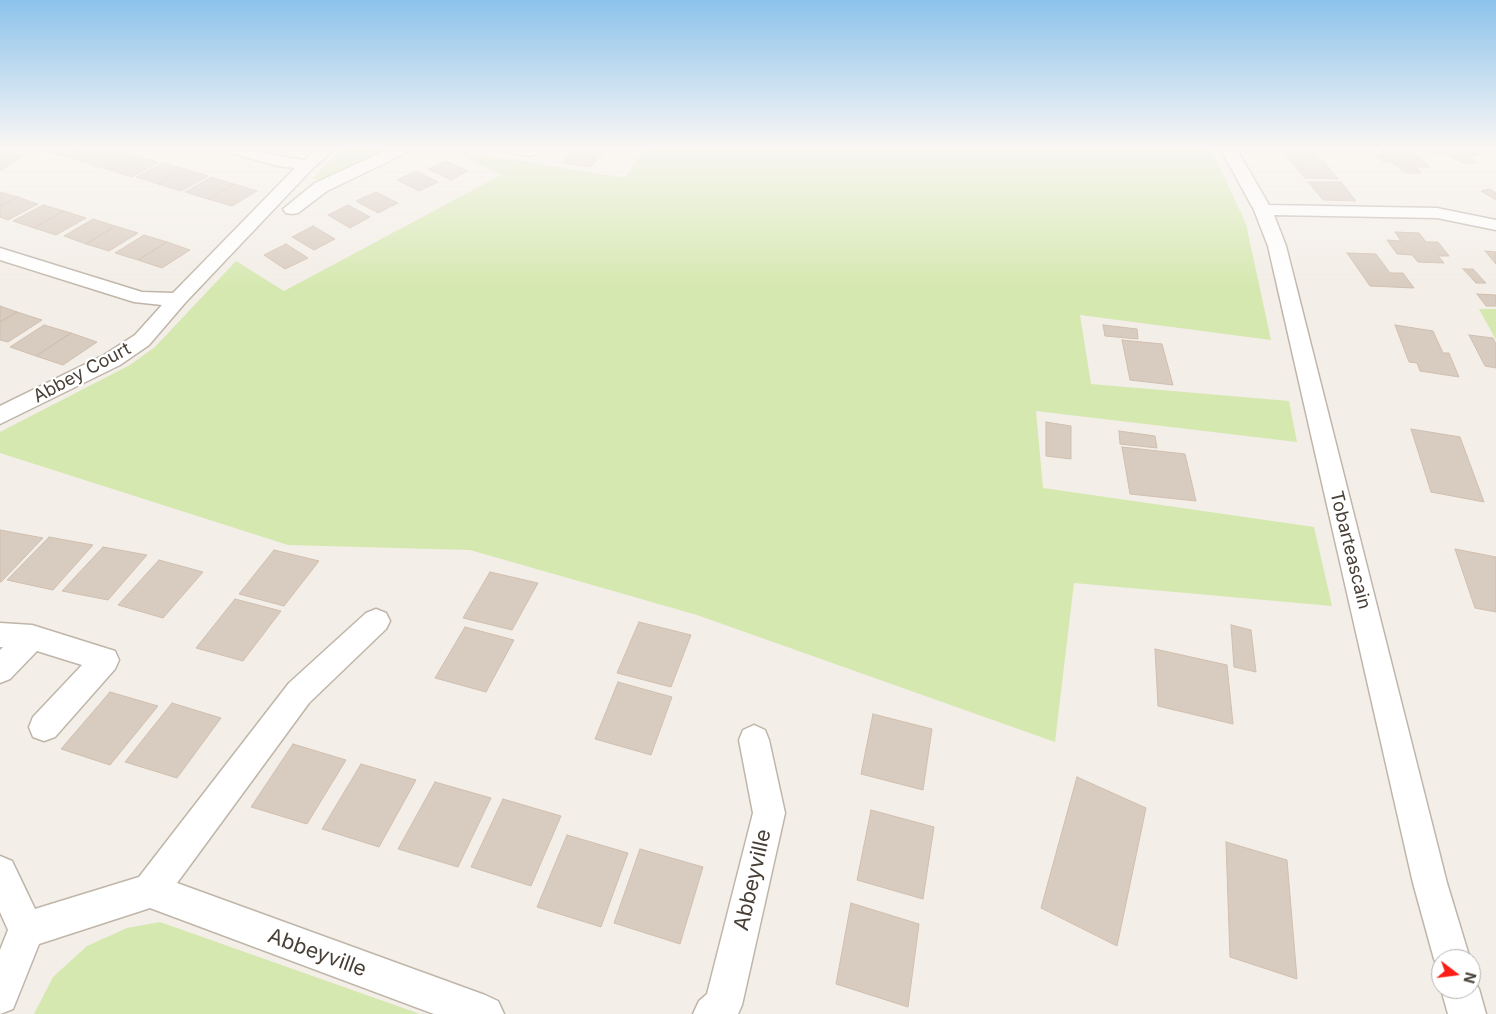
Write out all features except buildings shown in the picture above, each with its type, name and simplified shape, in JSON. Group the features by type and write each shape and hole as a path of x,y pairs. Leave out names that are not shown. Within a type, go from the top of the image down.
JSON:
{"street":[{"name":"Abbey Court","path":"0,416 112,360 142,340 178,299 278,195"},
{"path":"292,209 310,195"},
{"name":"Tobarteascain","path":"1255,195 1263,210 1277,246 1428,873 1449,949"},
{"path":"1263,210 1437,213 1496,225"},
{"path":"0,254 141,298 178,299"},
{"path":"26,930 150,891 299,693 376,621"},
{"path":"0,635 32,637 105,660 44,727"},
{"path":"0,670 32,637"},
{"name":"Abbeyville","path":"712,1014 724,1006 769,813 754,740"},
{"path":"0,873 26,930 0,996"},
{"name":"Abbeyville","path":"150,891 485,1014"},
{"path":"1463,999 1467,1014"}],"green space":[{"path":"463,195 1233,195 1246,224 1271,340 1080,315 1091,384 1289,401 1297,442 1036,411 1043,488 1314,527 1332,606 1074,583 1055,742 697,615 470,550 288,545 0,453 0,432 130,365 155,347 236,261 284,291"},
{"path":"1479,309 1496,309 1496,340"},
{"path":"160,922 420,1014 34,1014 53,977 87,946 127,928"}]}
